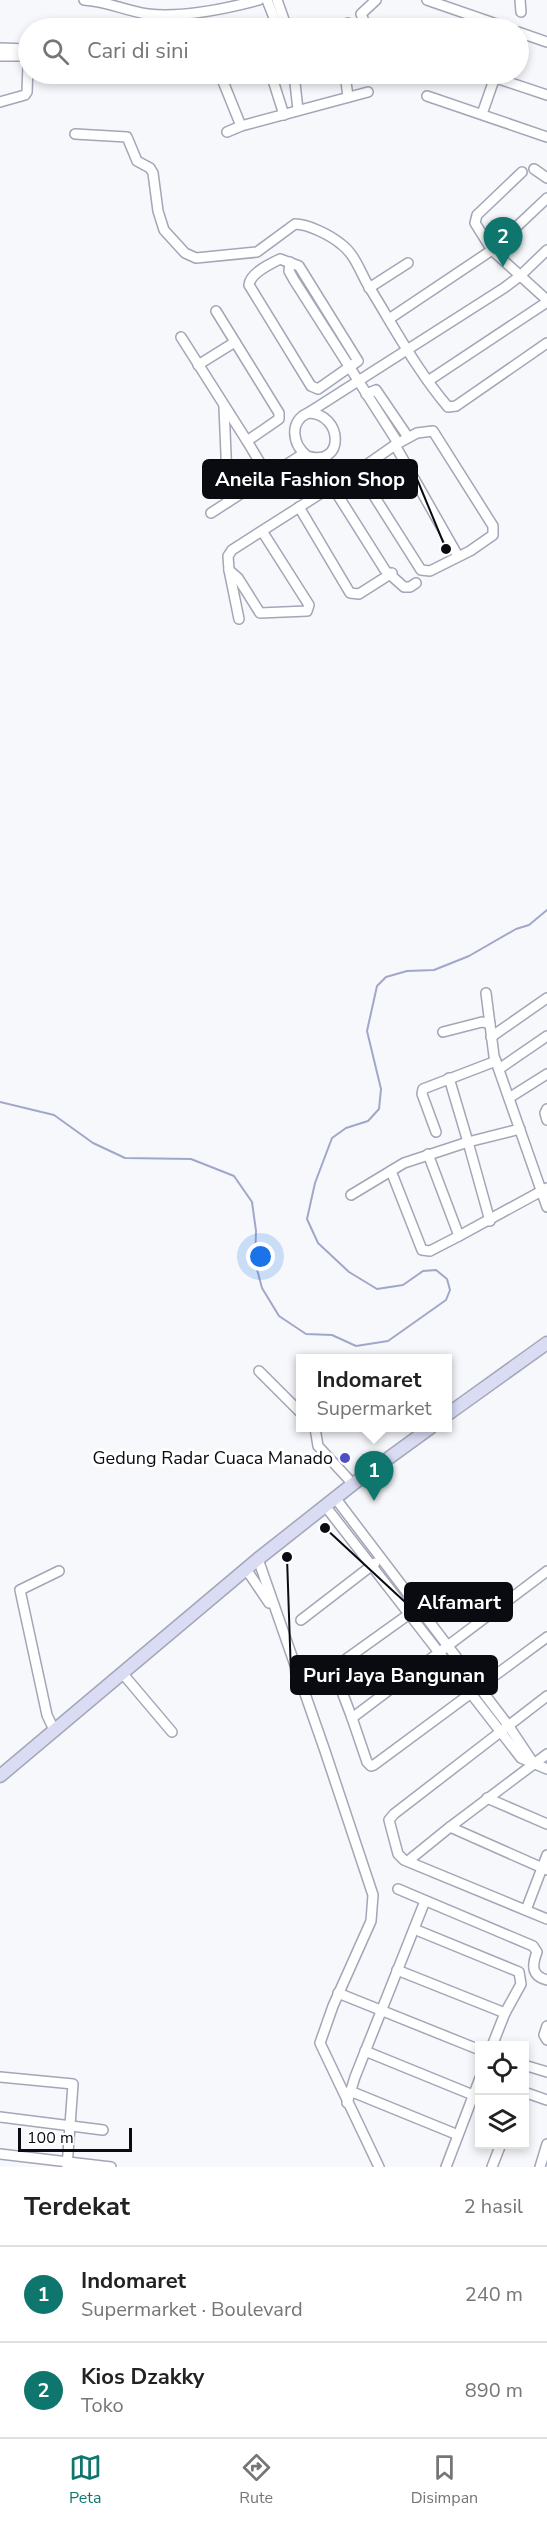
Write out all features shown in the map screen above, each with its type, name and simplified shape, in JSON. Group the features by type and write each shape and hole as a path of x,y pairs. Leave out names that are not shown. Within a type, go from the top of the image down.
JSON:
{"street":[{"path":"84,0 167,14 259,0"},
{"path":"267,0 274,18"},
{"path":"277,0 283,18"},
{"path":"363,18 362,14 376,0"},
{"path":"427,0 479,18"},
{"path":"520,0 521,12"},
{"path":"529,36 547,42"},
{"path":"0,48 18,49"},
{"path":"0,56 18,56"},
{"path":"0,102 25,95 27,84"},
{"path":"224,84 241,126"},
{"path":"274,84 284,115"},
{"path":"295,84 298,110"},
{"path":"346,84 348,97"},
{"path":"482,114 493,84"},
{"path":"515,84 547,95"},
{"path":"227,132 241,126 368,92"},
{"path":"427,96 547,137"},
{"path":"75,135 127,137 137,160 150,168 153,173 158,211 164,230 190,256 202,259 257,252 290,226 300,224 341,243 354,258 369,288 408,350 448,407 453,407 547,343"},
{"path":"534,169 547,178"},
{"path":"428,381 547,301 492,250 477,228 476,219 522,172"},
{"path":"389,319 492,250 547,198"},
{"path":"308,413 315,413 325,418 335,433 334,446 330,454 324,458 313,458 303,454 296,441 295,427 299,418 520,276 547,250"},
{"path":"349,368 318,388 313,388 250,287 250,279 278,260 291,262 289,268 294,280 397,444 458,556"},
{"path":"369,288 408,263"},
{"path":"216,311 280,417 247,441"},
{"path":"181,337 268,476"},
{"path":"198,365 235,342"},
{"path":"366,394 376,390 408,437"},
{"path":"224,404 228,502"},
{"path":"425,430 436,433 494,528 492,536 430,571 421,570 362,477 362,468 408,437 425,430"},
{"path":"211,513 303,454"},
{"path":"324,458 334,485 384,558 391,575 404,587 410,587 416,583"},
{"path":"239,619 227,559 229,553 334,485"},
{"path":"300,507 350,593 359,594 391,575"},
{"path":"229,570 238,578 260,612 308,610 309,605 262,531"},
{"path":"486,993 497,1065 544,1190 547,1207"},
{"path":"491,1037 547,998"},
{"path":"443,1032 482,1022 490,1024"},
{"path":"436,1132 422,1094 423,1089 449,1078 497,1065 547,1036"},
{"path":"509,1098 547,1074"},
{"path":"449,1078 490,1221"},
{"path":"547,1109 544,1113 547,1120"},
{"path":"351,1195 404,1163 468,1142 520,1130"},
{"path":"428,1154 459,1236"},
{"path":"391,1171 422,1250 430,1251 490,1221 544,1190"},
{"path":"452,1410 547,1343"},
{"path":"259,1371 296,1408"},
{"path":"316,1432 318,1446 353,1484"},
{"path":"0,1776 246,1569 353,1484 424,1432"},
{"path":"336,1499 449,1646 475,1691"},
{"path":"326,1507 440,1653 475,1691 534,1764 547,1769"},
{"path":"301,1620 381,1558"},
{"path":"258,1560 325,1751 372,1895 371,1921 338,1993 320,2043 379,2167"},
{"path":"246,1569 277,1615"},
{"path":"54,1730 47,1715 20,1590 59,1571"},
{"path":"352,1718 547,1571"},
{"path":"419,1607 338,1665 336,1676 367,1762 372,1766 547,1637"},
{"path":"123,1674 172,1732"},
{"path":"547,1696 390,1818 389,1826 398,1854 408,1862 547,1920"},
{"path":"408,1862 487,1798 547,1754"},
{"path":"487,1798 547,1824"},
{"path":"450,1827 544,1868"},
{"path":"525,1910 544,1868 547,1855"},
{"path":"398,1889 533,1946 537,1952 533,1968"},
{"path":"347,2103 365,2051 425,1901"},
{"path":"414,1929 519,1971 521,1983 505,2013 494,2041"},
{"path":"519,1971 527,1967 533,1968 540,1978 547,1980"},
{"path":"397,1970 505,2013"},
{"path":"338,1993 475,2048"},
{"path":"547,2026 544,2035 547,2040"},
{"path":"365,2051 473,2095"},
{"path":"529,2066 547,2072"},
{"path":"0,2077 72,2083 67,2164"},
{"path":"446,2167 475,2090"},
{"path":"350,2091 458,2134"},
{"path":"529,2093 547,2100"},
{"path":"0,2117 103,2130"},
{"path":"540,2167 547,2144"},
{"path":"492,2167 499,2149"},
{"path":"0,2154 67,2164 111,2167"}],"waterway":[{"path":"0,1102 54,1115 93,1143 125,1158 191,1159 234,1176 252,1202 256,1231 255,1262 262,1288 279,1316 306,1334 332,1335 356,1346 388,1341 446,1300 450,1290 447,1279 436,1270 423,1271 403,1285 377,1289 349,1272 318,1243 307,1219 315,1183 332,1138 346,1128 368,1121 379,1109 381,1089 367,1031 377,986 386,977 407,971 434,970 469,956 516,929 529,925 547,910"}],"place":[{"name":"Kios Dzakky","path":"503,267"},
{"name":"Aneila Fashion Shop","path":"446,549"},
{"name":"Gedung Radar Cuaca Manado","path":"345,1458"},
{"name":"Indomaret","path":"374,1501"},
{"name":"Alfamart","path":"325,1528"},
{"name":"Puri Jaya Bangunan","path":"287,1557"}]}
